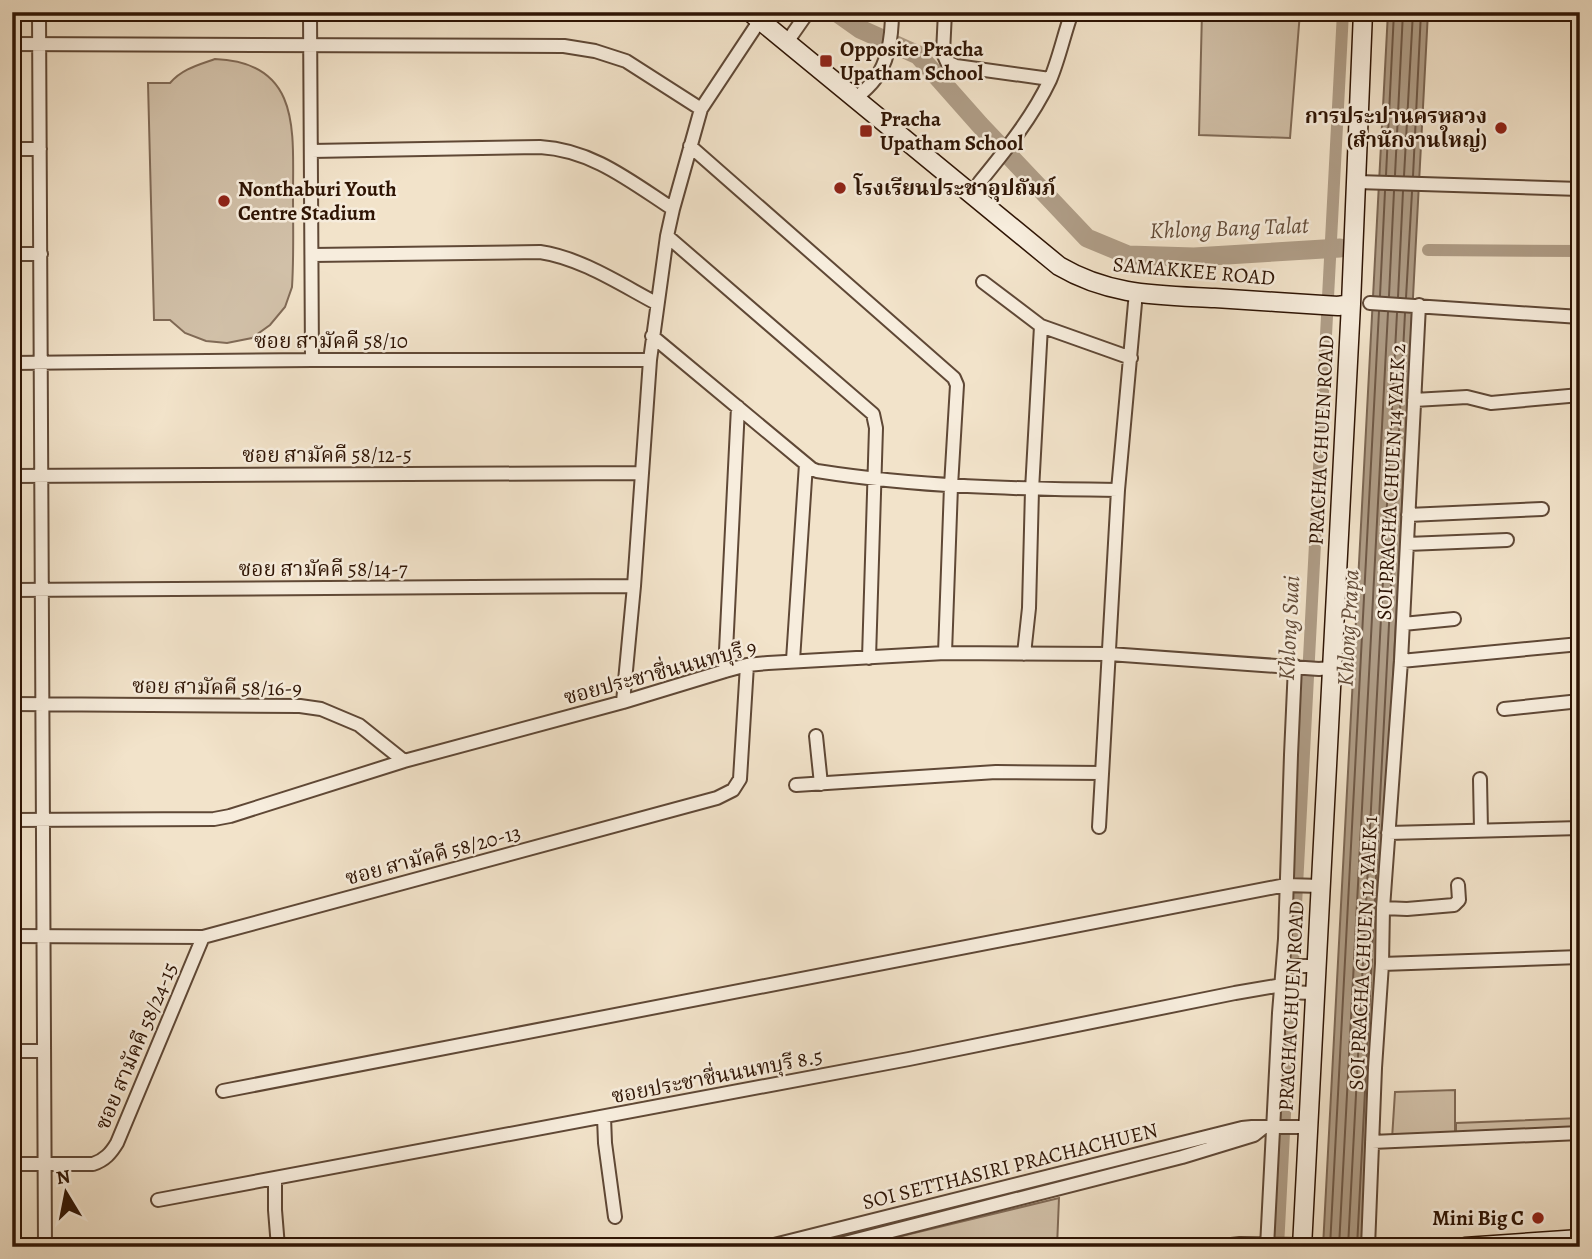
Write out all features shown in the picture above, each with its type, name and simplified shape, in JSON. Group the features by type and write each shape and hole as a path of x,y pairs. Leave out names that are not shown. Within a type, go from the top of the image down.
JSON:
{"main road":[{"name":"PRACHA CHUEN ROAD","path":"1283,1245 1300,1127 1308,993 1297,966 1315,886 1344,305 1365,182 1363,12"},
{"name":"SAMAKKEE ROAD","path":"755,16 1059,266 1092,283 1136,292 1344,305"},
{"path":"1465,1247 1580,1239"}],"street":[{"path":"39,12 44,1247"},
{"path":"310,12 312,360"},
{"path":"855,99 876,78 883,65 892,31 892,12"},
{"path":"945,12 943,53 947,62 956,66 1050,79"},
{"path":"979,183 1012,142 1050,79 1072,12"},
{"path":"787,42 808,13"},
{"path":"623,702 652,336 667,236 701,110 755,16"},
{"path":"12,44 582,48 626,61 701,110"},
{"path":"690,146 954,378 957,385 945,653"},
{"path":"311,151 559,148 606,166 673,209"},
{"path":"12,149 40,149"},
{"path":"1365,182 1580,189"},
{"path":"667,236 873,414 876,428 869,659"},
{"path":"312,255 515,252 556,254 656,303"},
{"path":"12,254 41,254"},
{"path":"983,282 1041,326 1131,358"},
{"path":"1099,827 1118,490 1136,292"},
{"path":"1370,303 1580,317"},
{"name":"SOI PRACHA CHUEN 14 YAEK 2","path":"1401,661 1417,305"},
{"path":"1024,654 1029,608 1041,326"},
{"path":"652,336 817,471 874,480 951,486 1118,490"},
{"name":"ซอย สามัคคี 58/10","path":"12,363 650,360"},
{"path":"1414,400 1466,397 1491,403 1580,396"},
{"path":"725,671 738,407"},
{"path":"793,660 806,464"},
{"name":"ซอย สามัคคี 58/12-5","path":"12,476 641,473"},
{"path":"1408,515 1542,509"},
{"path":"1407,544 1507,540"},
{"name":"ซอย สามัคคี 58/14-7","path":"12,590 634,586"},
{"path":"1403,624 1454,619"},
{"path":"1401,661 1580,644"},
{"name":"ซอยประชาชื่นนนทบุรี 9","path":"12,820 230,816 404,761 623,702 725,671 793,660 869,659 945,653 1109,654 1325,668"},
{"name":"SOI PRACHA CHUEN 12 YAEK 1","path":"1368,1247 1383,908 1401,661"},
{"name":"ซอย สามัคคี 58/20-13","path":"12,936 203,937 500,858 726,794 733,790 740,779 747,666"},
{"path":"1214,1247 1283,1245 1272,1127 1283,990 1297,966 1288,885 1298,667"},
{"path":"1504,709 1580,701"},
{"name":"ซอย สามัคคี 58/16-9","path":"12,704 300,706 321,709 359,725 404,761"},
{"path":"816,736 821,784"},
{"path":"796,785 996,772 1102,773"},
{"path":"1480,779 1480,830"},
{"path":"1388,834 1580,828"},
{"path":"223,1091 1288,885 1315,886"},
{"path":"1383,908 1454,905 1459,900 1458,885"},
{"name":"ซอย สามัคคี 58/24-15","path":"12,1164 93,1164 111,1153 203,937"},
{"path":"1382,964 1580,957"},
{"name":"ซอยประชาชื่นนนทบุรี 8.5","path":"158,1200 909,1059 1235,993 1283,990 1308,993"},
{"path":"12,1051 43,1051"},
{"path":"604,1117 615,1217"},
{"name":"SOI SETTHASIRI PRACHACHUEN","path":"829,1247 1182,1157 1272,1127"},
{"name":"SOI SETTHASIRI PRACHACHUEN","path":"766,1247 1242,1128 1300,1127"},
{"path":"1372,1142 1580,1133"},
{"path":"275,1178 278,1247"}],"shaded area":[{"path":"1202,12 1300,12 1290,138 1199,135"},
{"path":"215,59 243,63 263,73 277,86 286,104 293,147 292,287 285,307 270,325 252,338 227,343 206,341 185,333 170,320 154,320 148,83 170,83 185,71"},
{"path":"1455,1090 1455,1137 1392,1139 1395,1092"},
{"path":"1580,1118 1580,1131 1456,1137 1456,1123"},
{"path":"1059,1198 1057,1247 907,1247 905,1242 887,1247 856,1247"}],"water":[{"path":"1388,12 1428,12 1363,1247 1323,1247"}],"waterway":[{"name":"Khlong Bang Talat","path":"836,12 860,29 918,55 1087,238 1128,255 1194,257 1340,248"},
{"name":"Khlong Suai","path":"1278,1247 1343,12"},
{"name":"Khlong Bang Talat","path":"1428,250 1580,251"}],"place":[{"name":"Opposite Pracha Upatham School","path":"826,61"},
{"name":"การประปานครหลวง (สำนักงานใหญ่)","path":"1501,128"},
{"name":"Pracha Upatham School","path":"866,131"},
{"name":"โรงเรียนประชาอุปถัมภ์","path":"840,188"},
{"name":"Nonthaburi Youth Centre Stadium","path":"224,201"},
{"name":"Mini Big C","path":"1538,1218"}],"water label":[{"name":"Khlong Prapa","path":"1348,628"}]}
